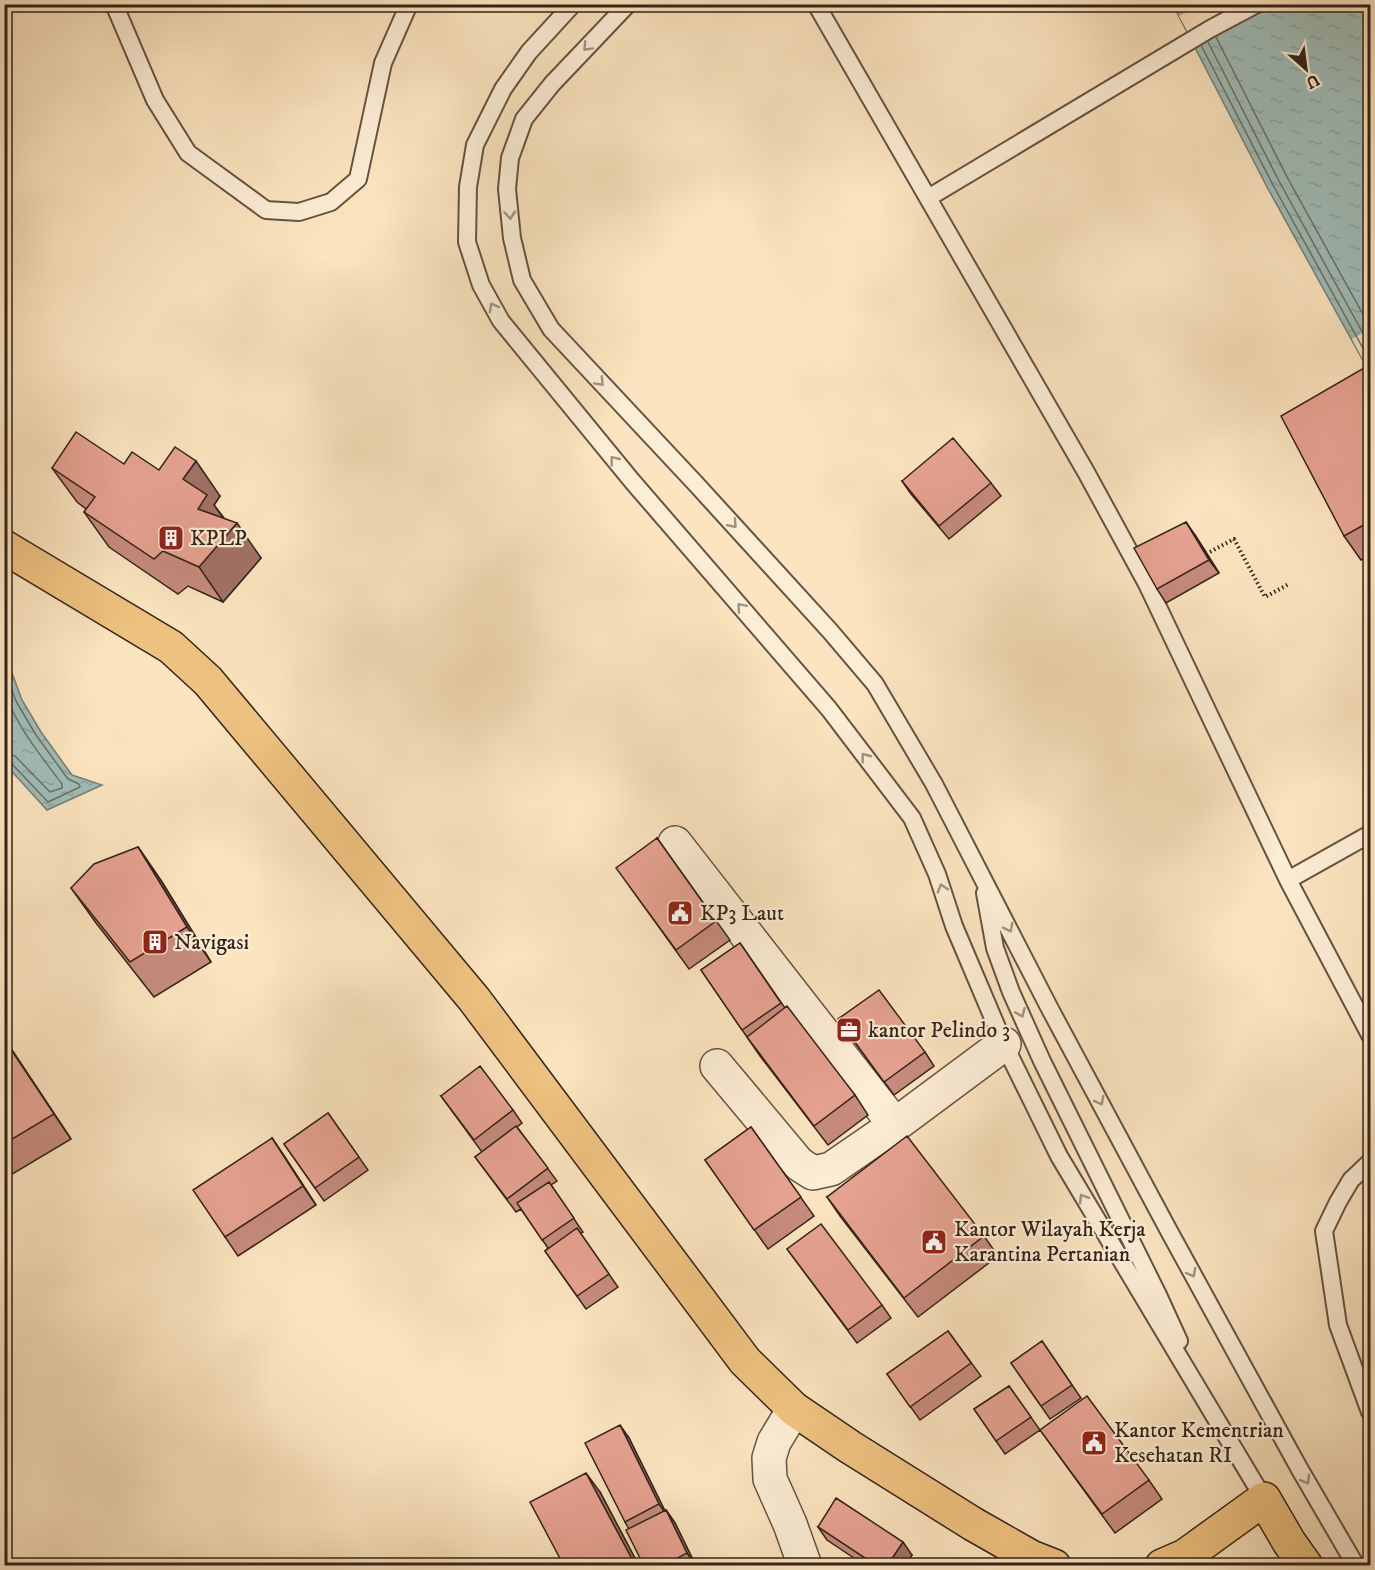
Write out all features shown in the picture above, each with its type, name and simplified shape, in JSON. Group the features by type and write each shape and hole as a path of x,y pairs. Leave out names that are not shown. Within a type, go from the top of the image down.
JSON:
{"highway":[{"path":"4,547 171,647 208,681 474,999 745,1360 794,1409 973,1524 1031,1557 1054,1566"},
{"path":"1162,1566 1185,1556 1263,1499 1306,1566"}],"street":[{"path":"675,843 895,1125"},
{"path":"717,1066 799,1164 813,1173 831,1169 895,1125 1004,1044"},
{"path":"794,1409 774,1442 769,1458 770,1479 805,1566"}],"lane":[{"path":"114,4 155,100 188,153 266,210 299,212 331,202 358,179 383,63 409,4"},
{"path":"573,4 529,52 503,89 475,145 468,187 467,242 481,285 501,321 632,481 829,709 912,818 929,854 954,926 1004,1044 1059,1156 1263,1499"},
{"path":"628,4 552,84 524,119 510,158 507,189 512,238 522,280 551,329 728,519 875,684 934,784 1050,1009 1169,1231 1299,1468 1356,1566"},
{"path":"816,4 1086,472 1147,584 1288,880 1371,1035"},
{"path":"928,198 1200,34 1257,4"},
{"path":"1288,880 1371,834"},
{"path":"982,876 995,948 1011,992 1042,1061 1158,1295 1210,1411"},
{"path":"1371,1162 1351,1180 1324,1231 1338,1325 1371,1412"}],"path":[{"path":"1206,554 1234,539 1265,597 1289,584"}],"water":[{"path":"1173,5 1370,5 1370,373 1267,187"},
{"path":"5,663 9,665 22,700 41,732 72,775 102,785 47,810 5,764"}],"pier":[{"path":"1201,5 1267,5 1193,41 1179,16"},
{"path":"1370,329 1370,365 1367,367 1352,339"}],"building":[{"path":"1364,368 1371,380 1371,521 1344,536 1281,416"},
{"name":"KPLP","path":"76,432 124,464 132,452 159,470 175,447 196,461 183,479 207,495 198,509 237,523 199,567 163,551 154,559 84,512 95,497 52,468"},
{"path":"953,438 991,483 939,526 902,481"},
{"path":"1186,522 1209,560 1157,589 1134,548"},
{"name":"KP3 Laut","path":"657,838 716,921 676,950 616,868"},
{"path":"138,847 187,927 130,962 71,888 94,864"},
{"path":"740,943 781,1003 742,1030 701,970"},
{"path":"879,990 925,1052 884,1082 838,1019"},
{"path":"787,1006 855,1095 814,1126 747,1037"},
{"path":"4,1039 54,1114 4,1144"},
{"path":"480,1066 513,1110 474,1140 441,1096"},
{"path":"328,1113 359,1157 315,1188 284,1144"},
{"path":"516,1126 548,1168 507,1199 475,1157"},
{"path":"751,1127 801,1197 754,1230 705,1160"},
{"path":"907,1136 984,1236 904,1298 827,1197"},
{"path":"272,1138 303,1186 225,1237 193,1190"},
{"path":"549,1182 574,1218 542,1240 517,1203"},
{"path":"821,1224 882,1305 848,1330 787,1249"},
{"path":"577,1228 609,1274 577,1296 545,1251"},
{"path":"948,1331 971,1363 910,1407 887,1374"},
{"path":"1042,1341 1072,1385 1041,1406 1011,1363"},
{"path":"1009,1386 1031,1417 996,1441 974,1409"},
{"path":"1087,1396 1149,1480 1102,1514 1040,1430"},
{"path":"620,1425 659,1504 625,1522 585,1443"},
{"path":"586,1473 633,1561 624,1566 564,1566 530,1502"},
{"path":"836,1498 903,1542 887,1566 877,1566 818,1527"},
{"path":"666,1510 687,1553 663,1566 644,1566 626,1530"}],"place":[{"name":"KPLP","path":"171,538"},
{"name":"KP3 Laut","path":"680,913"},
{"name":"Navigasi","path":"155,942"},
{"name":"kantor Pelindo 3","path":"849,1030"},
{"name":"Kantor Wilayah Kerja Karantina Pertanian","path":"934,1242"},
{"name":"Kantor Kementrian Kesehatan RI","path":"1094,1443"}]}
